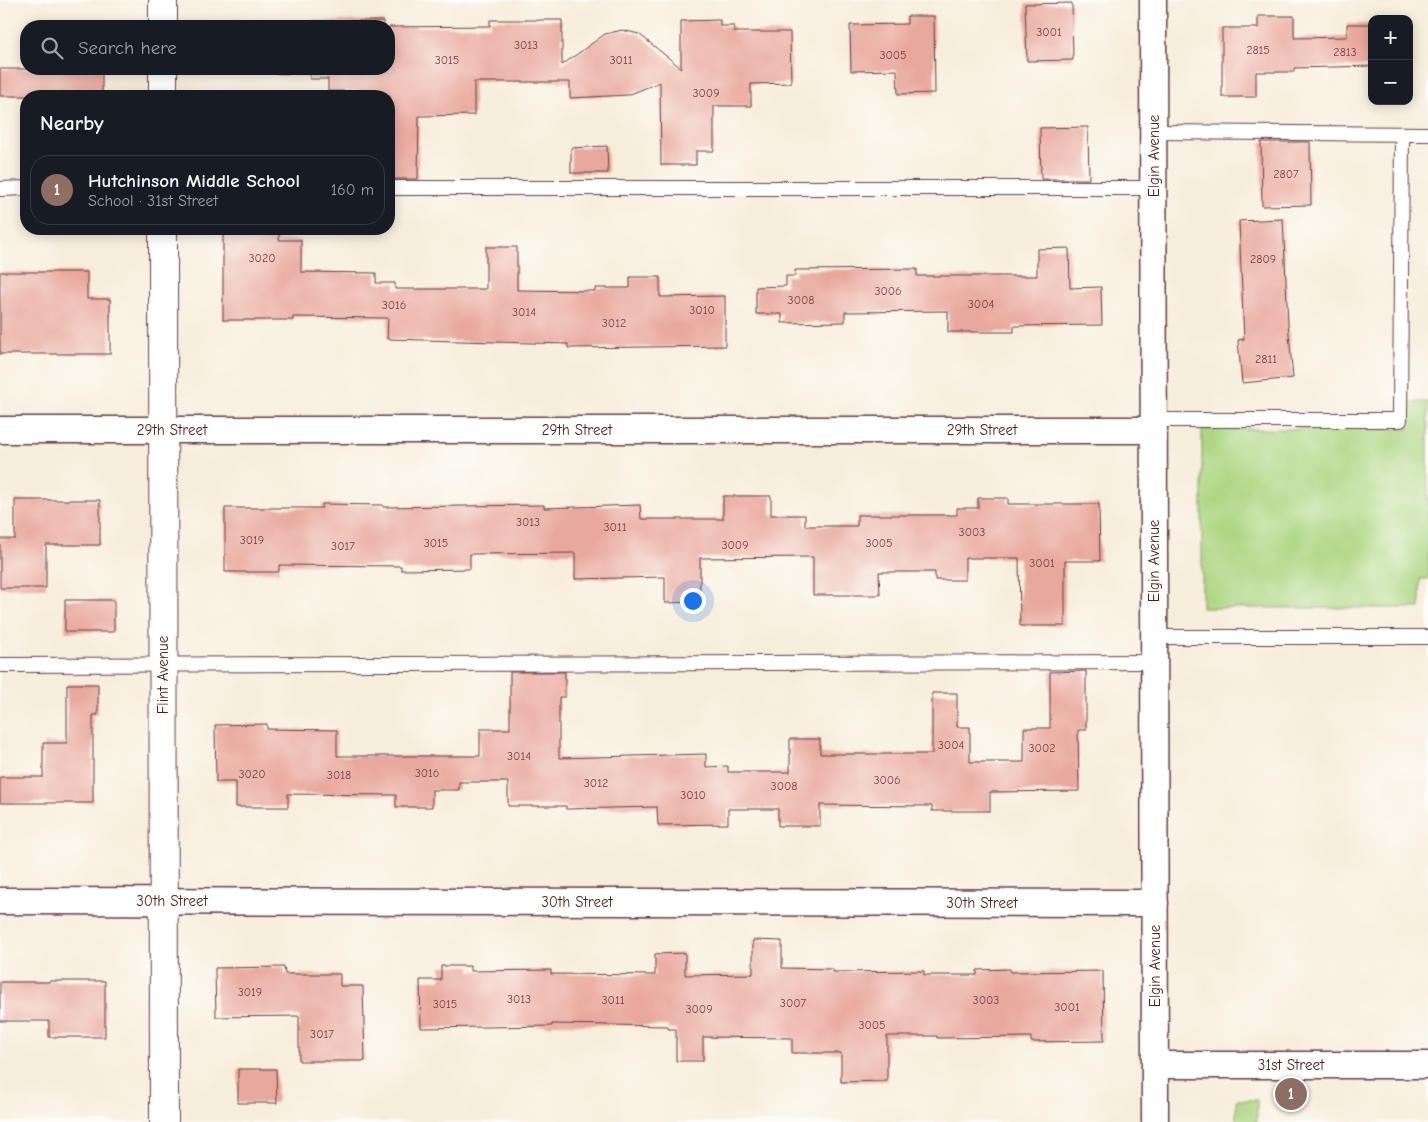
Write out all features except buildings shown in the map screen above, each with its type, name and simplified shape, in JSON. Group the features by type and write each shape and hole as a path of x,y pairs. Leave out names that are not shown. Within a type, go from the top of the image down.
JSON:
{"street":[{"path":"164,0 164,20"},
{"name":"Elgin Avenue","path":"1153,0 1155,1122"},
{"path":"164,75 164,90"},
{"name":"Flint Avenue","path":"163,235 164,1122"},
{"name":"29th Street","path":"0,430 1154,425"},
{"name":"30th Street","path":"0,901 1155,903"},
{"name":"31st Street","path":"1155,1065 1428,1065"}],"lane":[{"path":"1153,132 1428,134"},
{"path":"1154,425 1400,420 1402,134"},
{"path":"0,189 20,188"},
{"path":"395,188 1154,188"},
{"path":"0,665 1154,650 1428,637"}],"green space":[{"path":"1408,402 1428,402 1428,579 1420,579 1420,608 1202,608 1202,429 1408,429"},
{"path":"1236,1100 1257,1100 1257,1122 1236,1122"}],"place":[{"name":"Hutchinson Middle School","path":"1291,1094"}]}
